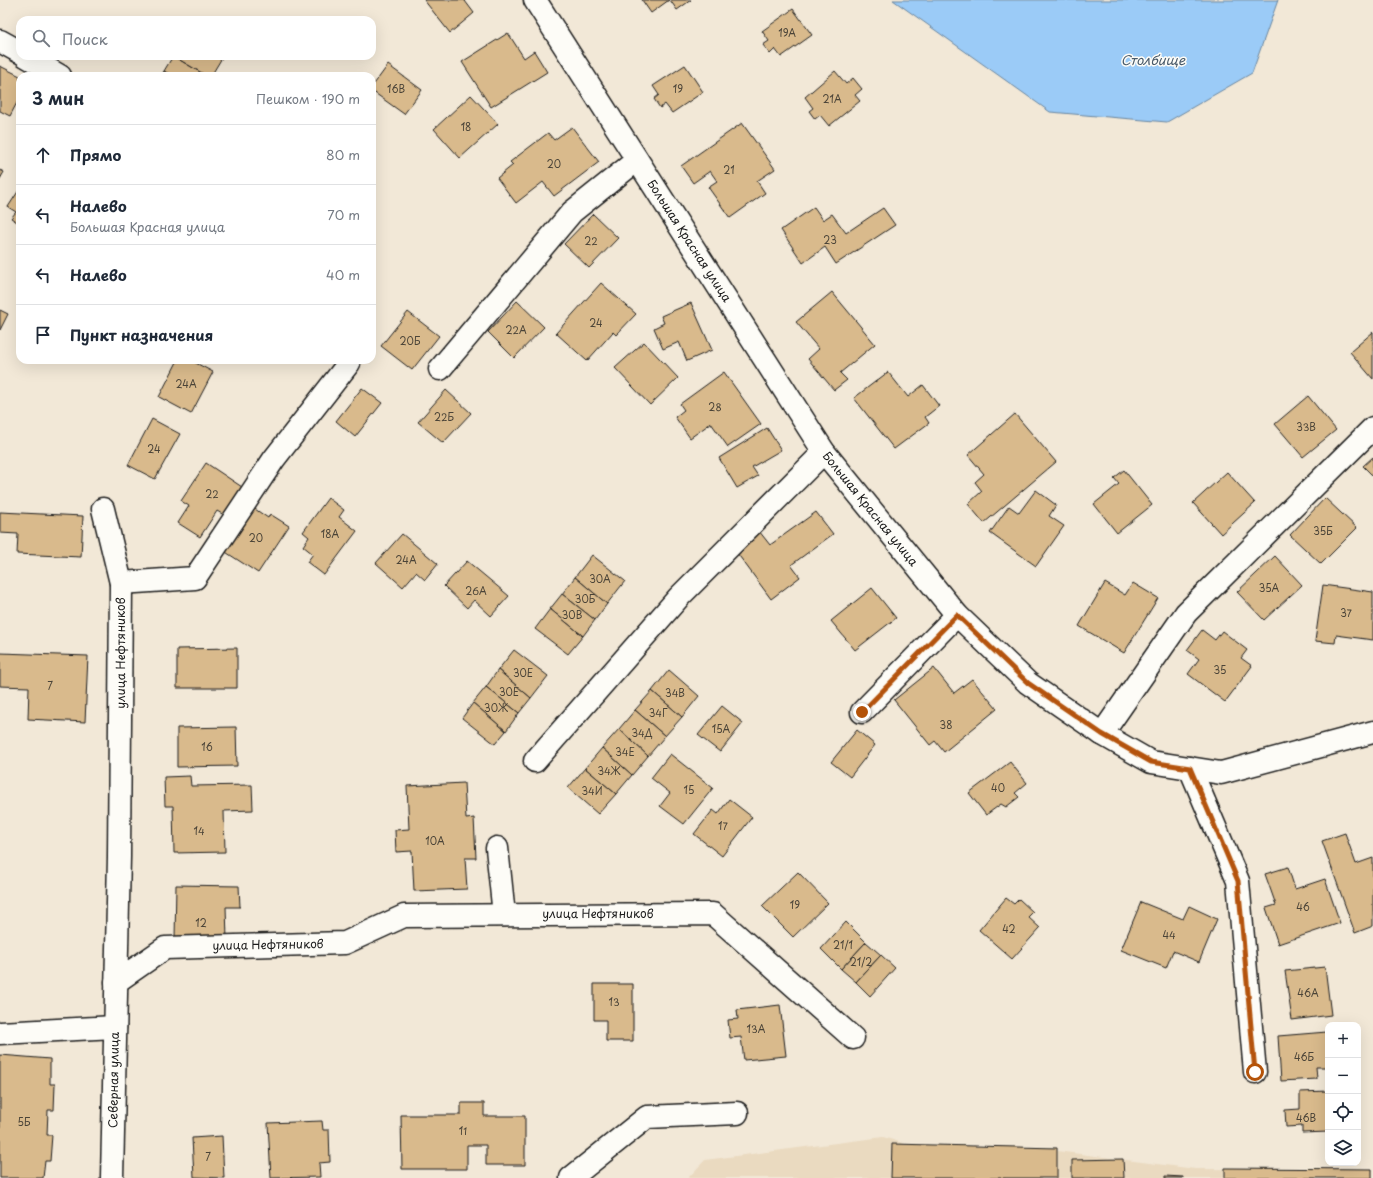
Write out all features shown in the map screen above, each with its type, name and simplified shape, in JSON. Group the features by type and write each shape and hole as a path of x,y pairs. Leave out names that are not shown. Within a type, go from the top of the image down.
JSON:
{"street":[{"name":"Большая Красная улица","path":"534,0 824,452 957,615 1028,683 1102,734 1151,762 1221,773 1373,732"},
{"path":"0,41 16,50"},
{"path":"33,60 53,72"},
{"path":"440,369 572,212 637,160"},
{"path":"121,583 195,578 274,459 348,364"},
{"path":"1102,734 1186,613 1373,428"},
{"path":"535,761 679,597 824,452"},
{"name":"улица Нефтяников","path":"103,509 121,583 119,857 116,982"},
{"path":"862,712 957,615"},
{"path":"1190,768 1238,881 1255,1072"},
{"path":"497,848 504,915"},
{"name":"улица Нефтяников","path":"116,982 165,948 346,943 404,916 713,914 854,1038"},
{"name":"Северная улица","path":"112,1178 116,982"},
{"path":"0,1034 115,1027"},
{"path":"571,1178 647,1117 737,1114"}],"shaded area":[{"path":"883,1137 919,1148 1019,1146 1195,1169 1373,1170 1373,1178 688,1178 705,1160"}],"water":[{"name":"Столбище","path":"893,0 1278,0 1252,73 1167,122 1050,112"}],"building":[{"path":"424,0 466,0 465,1 474,13 450,33"},
{"path":"642,0 669,0 651,13"},
{"path":"670,0 691,0 677,10"},
{"path":"793,9 812,35 781,57 775,49 770,54 763,45 769,41 762,31"},
{"path":"508,33 524,58 534,51 547,72 491,107 462,62"},
{"path":"171,60 180,60 200,72 166,72 164,71"},
{"path":"180,60 221,60 213,72 200,72"},
{"path":"388,65 422,90 404,114 376,94 376,82"},
{"path":"685,65 703,92 672,113 665,104 660,108 654,99 659,95 653,86"},
{"path":"0,66 16,74 16,105 10,116 0,111"},
{"path":"835,71 846,84 853,78 862,89 855,95 860,101 829,126 820,115 815,119 809,111 813,108 805,97"},
{"path":"471,95 498,124 460,158 434,129"},
{"path":"742,123 775,169 757,181 765,193 730,218 708,187 717,181 710,171 693,183 681,166"},
{"path":"572,127 599,162 554,196 543,182 516,203 497,178 513,165 510,162 548,133 554,140"},
{"path":"0,170 4,172 0,179"},
{"path":"16,195 16,212 8,207"},
{"path":"814,207 823,220 832,214 846,233 883,208 895,225 836,264 825,247 803,263 781,230"},
{"path":"16,212 16,221 11,218"},
{"path":"593,214 618,238 589,268 564,244"},
{"path":"601,283 636,314 616,335 613,332 587,361 556,333"},
{"path":"832,292 875,344 840,373 847,380 834,390 808,359 819,349 796,322"},
{"path":"517,301 544,327 514,358 488,332"},
{"path":"691,303 712,350 687,361 679,342 663,349 654,328 664,323 661,316"},
{"path":"0,310 8,314 0,330"},
{"path":"408,312 439,336 412,370 381,346"},
{"path":"1373,332 1373,379 1350,352"},
{"path":"644,342 678,378 650,405 615,368"},
{"path":"176,364 198,364 213,372 191,414 159,397"},
{"path":"724,372 761,424 728,447 711,423 690,438 675,417 684,410 680,404"},
{"path":"888,372 908,397 923,385 939,406 925,417 929,423 894,449 854,398"},
{"path":"362,388 382,403 355,437 336,421"},
{"path":"446,390 471,413 443,443 418,422"},
{"path":"1308,396 1336,430 1303,457 1275,424"},
{"path":"1015,414 1056,462 984,523 968,504 982,491 975,482 984,474 968,455"},
{"path":"152,419 180,434 155,479 128,465"},
{"path":"767,428 781,450 752,467 758,476 737,488 719,458"},
{"path":"1373,457 1373,476 1363,466"},
{"path":"206,463 242,487 224,515 217,511 200,537 178,523 189,506 181,501"},
{"path":"1124,470 1152,505 1117,533 1094,504 1119,484 1114,478"},
{"path":"1227,472 1255,503 1221,534 1193,503"},
{"path":"1036,490 1056,505 1049,516 1064,526 1036,566 990,533 1009,506 1019,513"},
{"path":"328,498 344,510 339,517 357,531 324,575 307,562 313,554 303,546 309,537 303,532"},
{"path":"1325,498 1357,528 1321,564 1290,535"},
{"path":"252,507 268,518 270,514 289,526 258,573 224,551"},
{"path":"0,512 83,516 81,557 17,554 18,534 0,533"},
{"path":"816,512 833,534 791,565 800,577 771,599 734,549 759,531 770,545"},
{"path":"402,534 438,564 425,580 416,572 403,587 376,563"},
{"path":"592,555 625,581 607,604 575,577"},
{"path":"1275,556 1302,585 1264,620 1237,592"},
{"path":"467,561 509,596 491,616 474,600 467,608 444,586"},
{"path":"575,577 607,604 595,620 562,594"},
{"path":"1105,583 1125,595 1133,583 1158,598 1124,653 1079,626"},
{"path":"1323,585 1373,592 1373,640 1336,635 1335,643 1315,641"},
{"path":"872,588 896,618 855,650 831,621"},
{"path":"562,594 595,620 583,636 550,609"},
{"path":"550,609 583,636 568,654 535,629"},
{"path":"1202,630 1215,640 1222,631 1247,650 1241,658 1252,666 1225,702 1188,674 1199,659 1187,650"},
{"path":"237,648 237,688 177,688 177,649"},
{"path":"514,650 548,676 531,698 498,670"},
{"path":"0,653 88,656 85,722 28,719 29,687 0,686"},
{"path":"934,668 954,693 972,679 997,709 944,752 935,741 930,745 894,700"},
{"path":"498,670 531,698 519,713 486,687"},
{"path":"669,670 699,696 682,717 652,691"},
{"path":"486,687 519,713 506,731 473,703"},
{"path":"652,691 682,717 665,736 635,710"},
{"path":"473,703 506,731 495,744 462,718"},
{"path":"722,706 743,723 720,752 698,735"},
{"path":"635,710 665,736 648,756 619,729"},
{"path":"236,727 237,766 177,767 177,728"},
{"path":"619,729 648,756 632,775 602,748"},
{"path":"857,730 875,745 850,777 831,762"},
{"path":"602,748 632,775 616,794 585,768"},
{"path":"670,754 713,788 684,824 660,806 670,793 651,778"},
{"path":"1010,762 1027,783 1015,793 1019,797 1006,807 1001,804 986,815 969,793"},
{"path":"585,768 616,794 598,814 568,788"},
{"path":"190,776 191,786 252,785 253,810 224,811 225,852 174,853 173,806 165,806 164,777"},
{"path":"464,783 466,819 474,818 476,858 465,858 467,889 414,891 412,851 396,852 395,830 409,829 407,786"},
{"path":"729,799 752,817 722,856 694,834 713,810 718,814"},
{"path":"1345,833 1356,864 1373,858 1373,926 1355,933 1322,841"},
{"path":"1288,867 1295,889 1325,879 1340,923 1278,944 1266,908 1276,905 1265,874"},
{"path":"798,872 828,903 793,937 762,906"},
{"path":"176,885 239,886 240,907 226,907 227,939 175,939"},
{"path":"1006,898 1014,904 1019,899 1033,912 1028,917 1040,928 1012,959 979,930"},
{"path":"1141,902 1183,919 1189,906 1217,919 1199,962 1173,951 1166,968 1121,950"},
{"path":"846,922 866,942 841,969 821,949"},
{"path":"866,942 881,955 856,982 841,969"},
{"path":"881,955 895,968 870,996 856,982"},
{"path":"1325,967 1331,1015 1292,1020 1285,971"},
{"path":"594,984 633,984 633,1041 606,1041 606,1020 594,1020"},
{"path":"780,1005 786,1056 744,1060 741,1037 730,1038 728,1020 738,1019 737,1010"},
{"path":"1325,1032 1325,1067 1316,1067 1317,1079 1281,1081 1278,1036"},
{"path":"0,1055 50,1059 50,1084 55,1084 54,1110 48,1110 47,1135 52,1135 50,1161 45,1161 43,1178 0,1178"},
{"path":"1325,1091 1325,1132 1302,1133 1302,1126 1286,1127 1285,1110 1300,1109 1300,1092"},
{"path":"461,1103 484,1103 484,1116 525,1116 525,1165 486,1165 486,1145 467,1145 467,1169 402,1169 401,1115 461,1115"},
{"path":"322,1121 323,1130 329,1130 330,1162 319,1163 320,1177 271,1178 268,1123"},
{"path":"222,1136 224,1178 194,1177 192,1138"},
{"path":"892,1144 1057,1148 1057,1178 891,1178"},
{"path":"1123,1159 1124,1178 1072,1178 1072,1160"},
{"path":"1225,1168 1372,1169 1372,1178 1225,1178"},
{"path":"1165,1176 1183,1177 1183,1178 1165,1178"}],"route":[{"path":"862,712 957,615 1028,683 1102,734 1151,762 1190,768 1238,881 1255,1072"}]}
